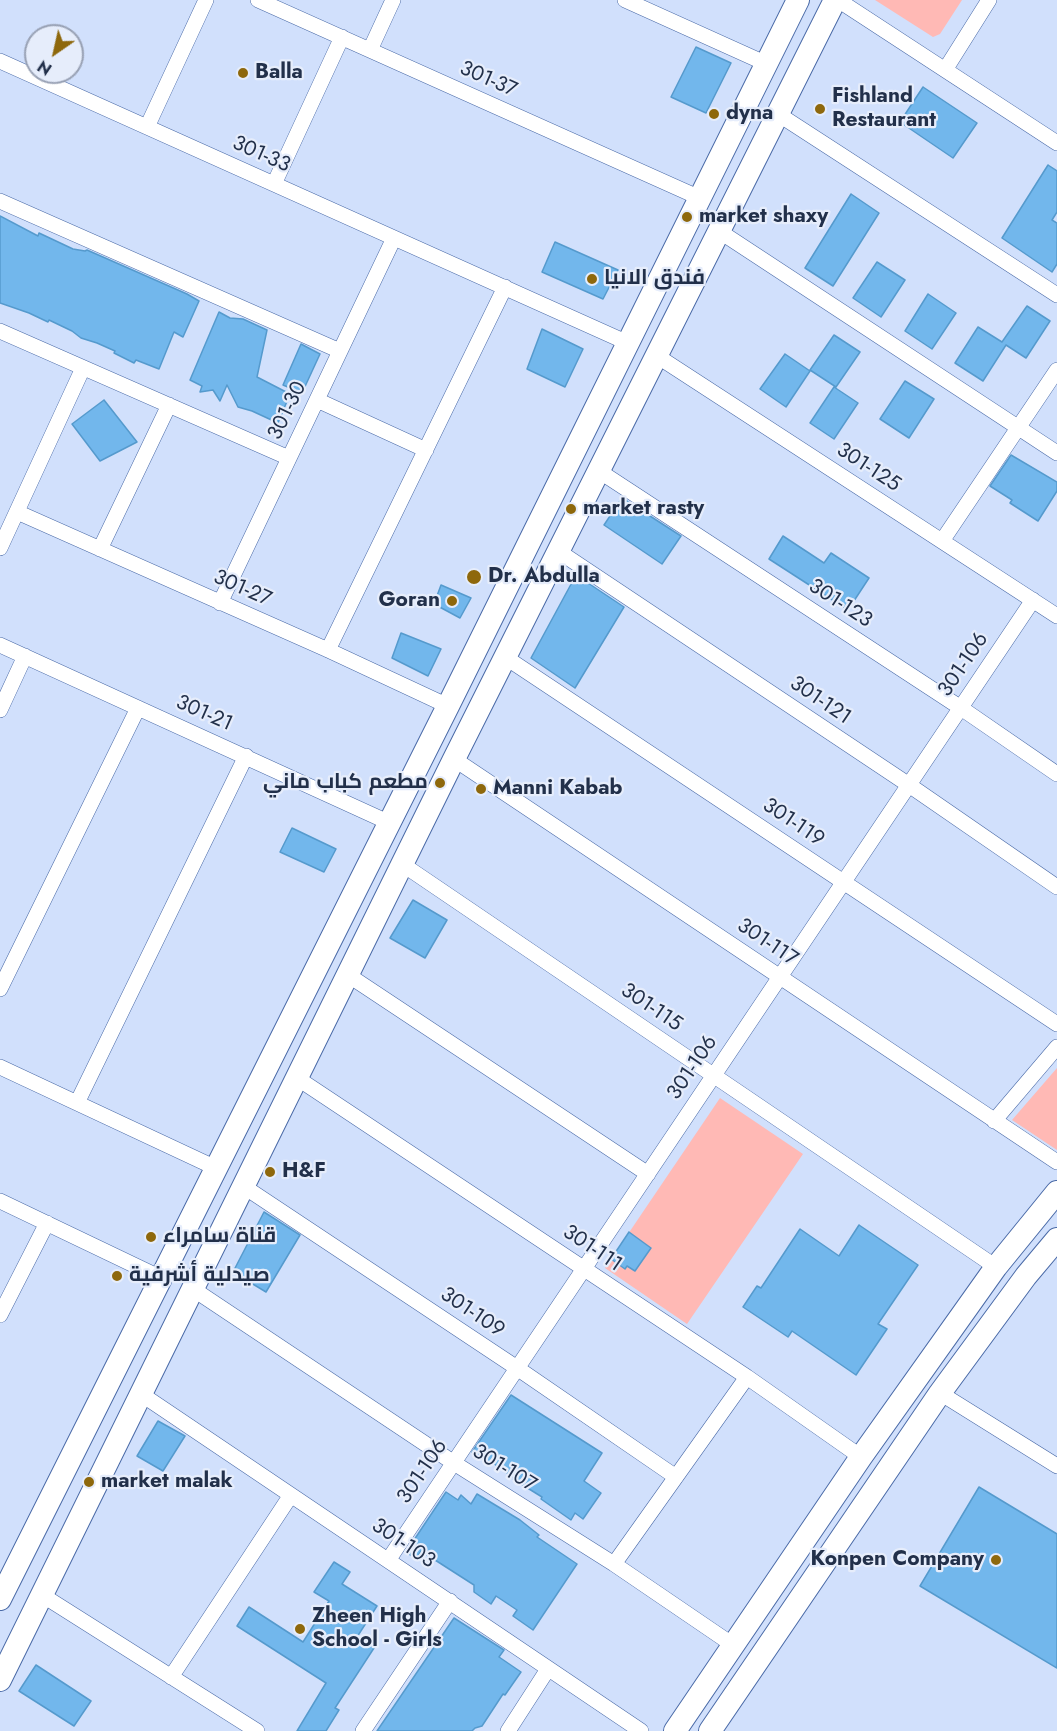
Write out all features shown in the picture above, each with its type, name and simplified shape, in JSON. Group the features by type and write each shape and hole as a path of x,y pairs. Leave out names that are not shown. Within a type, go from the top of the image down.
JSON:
{"main road":[{"path":"0,1599 390,823 798,0"},
{"path":"1,1675 454,759 837,0"},
{"path":"551,499 578,513"},
{"path":"675,1731 861,1457 996,1267 1057,1192"},
{"path":"710,1731 940,1393 1026,1276 1057,1239"}],"street":[{"path":"147,127 206,0"},
{"path":"370,50 393,0"},
{"path":"626,0 656,6 767,64"},
{"path":"837,0 1055,138"},
{"path":"945,70 989,0"},
{"name":"301-37","path":"262,1 700,198"},
{"path":"274,184 342,37"},
{"name":"301-33","path":"0,61 628,343"},
{"path":"778,114 1057,295"},
{"path":"0,201 340,351"},
{"path":"719,231 1057,453"},
{"name":"301-30","path":"220,603 394,238"},
{"path":"328,651 505,288"},
{"path":"0,331 289,458"},
{"name":"301-125","path":"657,356 1057,616"},
{"path":"0,548 83,368"},
{"path":"942,541 1057,370"},
{"path":"317,400 426,450"},
{"path":"99,549 169,405"},
{"name":"301-123","path":"599,471 961,708 1057,774"},
{"name":"301-27","path":"17,512 448,706"},
{"name":"301-121","path":"558,551 909,785 1057,887"},
{"name":"301-106","path":"389,1559 1033,600"},
{"name":"301-21","path":"0,645 390,823"},
{"path":"0,710 25,656"},
{"name":"301-119","path":"505,657 1057,1024"},
{"path":"0,989 138,708"},
{"path":"77,1103 246,756"},
{"name":"301-117","path":"454,759 1057,1162"},
{"name":"301-115","path":"402,864 996,1267"},
{"path":"348,975 648,1174"},
{"path":"994,1121 1057,1047"},
{"path":"0,1067 216,1168"},
{"name":"301-111","path":"297,1078 747,1377 861,1457"},
{"name":"301-109","path":"243,1186 676,1477"},
{"path":"0,1201 161,1278"},
{"path":"0,1315 47,1223"},
{"name":"301-107","path":"193,1289 454,1462 614,1564 733,1645"},
{"path":"614,1564 747,1377"},
{"path":"940,1393 1057,1466"},
{"name":"301-103","path":"141,1394 641,1731"},
{"path":"171,1677 291,1495"},
{"path":"42,1595 257,1731"},
{"path":"363,1731 450,1601"},
{"path":"508,1731 548,1669"}],"shaded area":[{"path":"875,0 962,0 940,34 933,37"},
{"path":"1057,1068 1057,1150 1012,1120"},
{"path":"720,1098 803,1154 687,1324 605,1268"}],"building":[{"path":"696,47 731,63 706,113 671,97"},
{"path":"923,87 977,123 953,158 900,122"},
{"path":"1048,165 1057,171 1057,212 1052,220 1057,223 1057,264 1052,272 1002,238"},
{"path":"851,194 879,213 833,286 805,268"},
{"path":"0,216 38,236 39,233 73,249 87,250 199,301 183,337 174,332 159,369 136,360 134,363 114,353 115,351 81,338 49,320 48,322 0,303"},
{"path":"555,242 618,270 603,299 542,272"},
{"path":"877,262 905,280 881,317 853,298"},
{"path":"928,294 956,313 932,349 905,331"},
{"path":"1027,306 1050,321 1026,358 1006,345 983,381 955,363 978,327 1002,342"},
{"path":"219,312 230,318 243,319 267,330 257,377 290,394 278,423 238,407 227,385 220,401 213,390 200,392 202,386 190,380"},
{"path":"542,329 583,349 565,387 527,369"},
{"path":"834,335 860,352 836,387 810,370"},
{"path":"301,344 320,354 302,393 283,385"},
{"path":"785,354 810,371 786,407 760,389"},
{"path":"905,381 934,399 909,438 880,419"},
{"path":"834,387 858,403 834,439 810,423"},
{"path":"104,400 137,442 100,461 72,424"},
{"path":"1011,455 1057,482 1057,491 1038,521 1010,503 1012,500 990,486"},
{"path":"622,498 681,536 662,564 604,525"},
{"path":"783,536 824,563 831,553 869,578 848,610 769,559"},
{"path":"576,575 624,607 575,688 531,658"},
{"name":"Goran","path":"441,585 471,598 460,618 434,604"},
{"path":"401,633 441,649 428,676 392,658"},
{"path":"292,828 336,849 324,872 280,852"},
{"path":"413,900 447,920 425,958 390,938"},
{"path":"264,1212 300,1235 266,1292 233,1272"},
{"path":"859,1225 918,1265 878,1324 887,1329 856,1375 792,1331 788,1337 743,1307 757,1286 761,1288 800,1229 839,1256"},
{"path":"629,1232 651,1248 635,1271 627,1266 625,1269 611,1259"},
{"path":"511,1395 602,1453 584,1481 601,1493 583,1519 575,1513 571,1520 490,1461 489,1463 472,1452"},
{"path":"158,1421 185,1436 163,1471 137,1456"},
{"name":"Konpen Company","path":"979,1487 1057,1534 1057,1668 920,1586"},
{"path":"446,1492 458,1500 461,1495 471,1504 477,1494 520,1520 539,1535 537,1537 577,1564 533,1630 513,1616 517,1610 496,1596 491,1604 474,1592 474,1585 421,1551 416,1559 406,1552"},
{"path":"334,1562 350,1572 342,1584 377,1606 357,1637 374,1648 335,1708 339,1710 326,1731 297,1731 326,1683 237,1626 249,1607 303,1642 329,1601 314,1592"},
{"path":"454,1618 504,1650 499,1657 521,1672 482,1726 472,1731 377,1731"},
{"path":"36,1665 91,1701 74,1726 19,1691"}],"place":[{"name":"Balla","path":"243,73"},
{"name":"Fishland Restaurant","path":"820,109"},
{"name":"dyna","path":"714,114"},
{"name":"market shaxy","path":"687,217"},
{"name":"فندق الانيا","path":"592,279"},
{"name":"market rasty","path":"571,509"},
{"name":"Dr. Abdulla","path":"474,577"},
{"name":"Goran","path":"452,601"},
{"name":"مطعم كباب ماني","path":"440,783"},
{"name":"Manni Kabab","path":"481,789"},
{"name":"H&F","path":"270,1172"},
{"name":"قناة سامراء","path":"151,1237"},
{"name":"صيدلية أشرفية","path":"117,1276"},
{"name":"market malak","path":"89,1482"},
{"name":"Konpen Company","path":"996,1560"},
{"name":"Zheen High School - Girls","path":"300,1629"}]}
